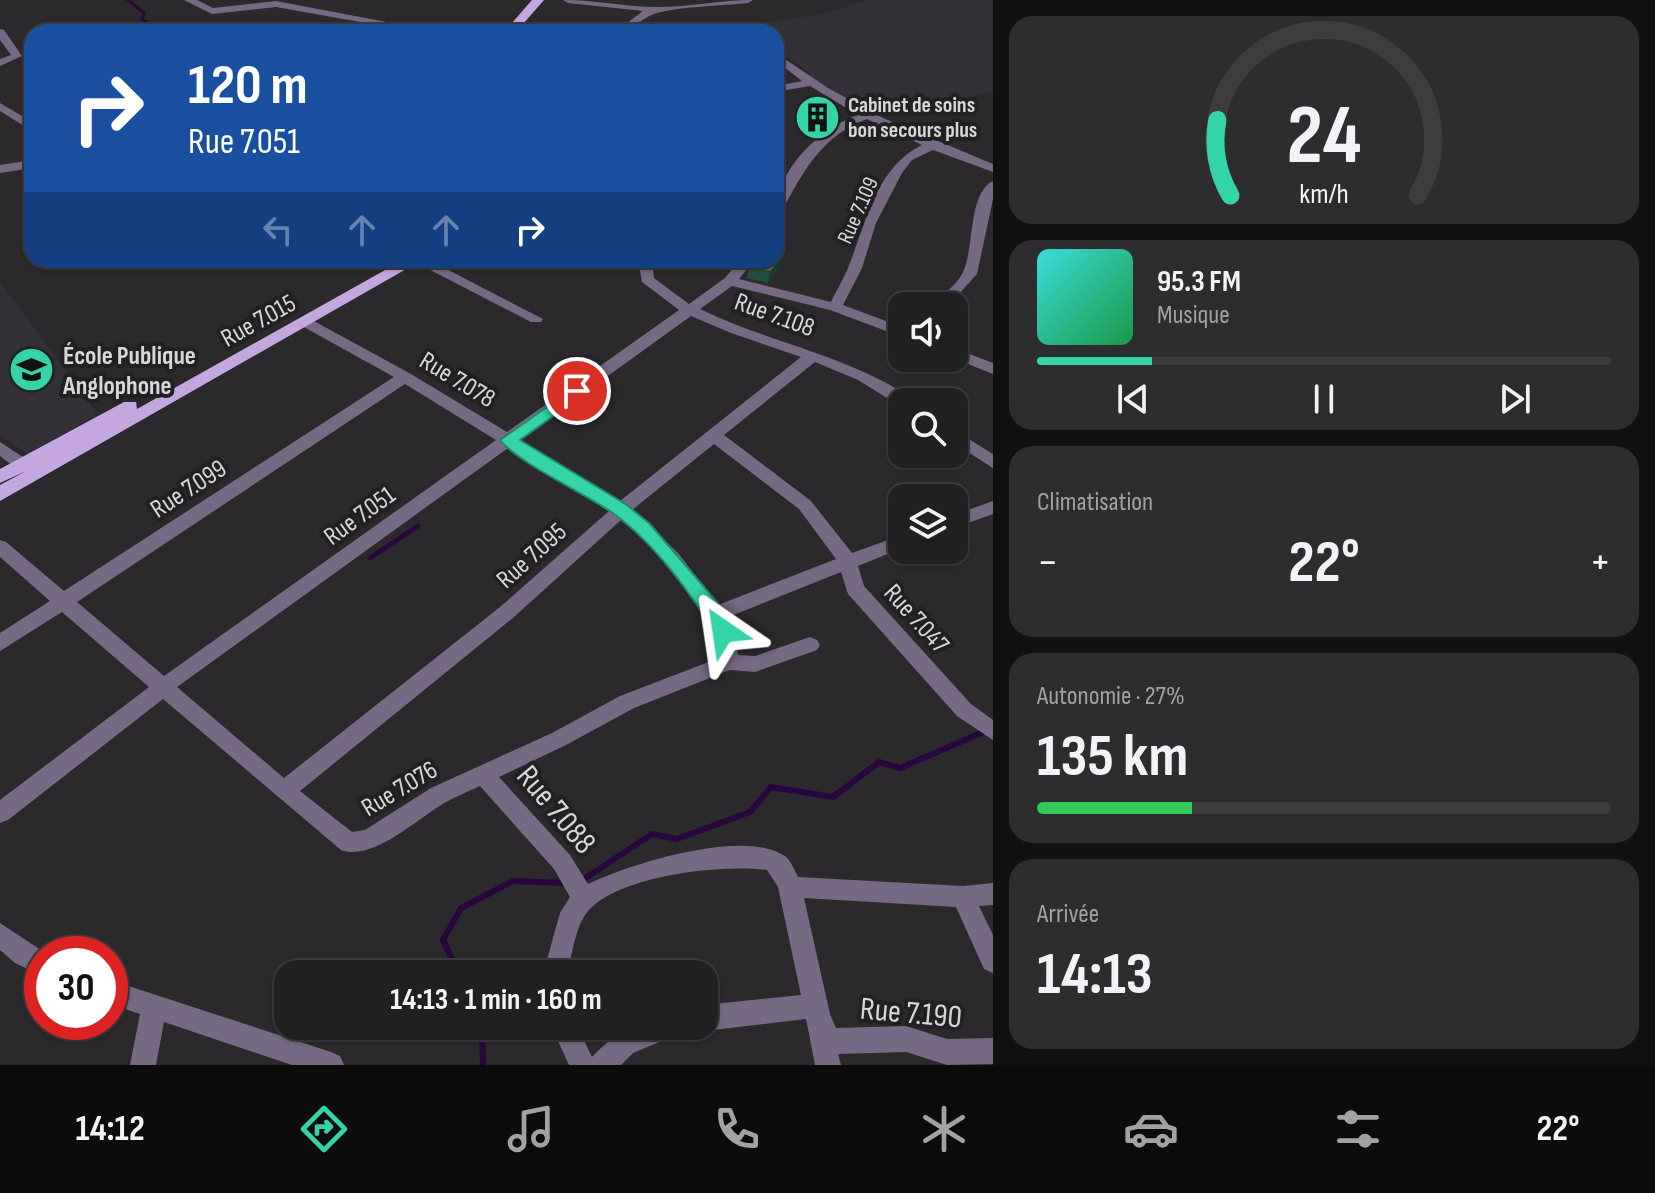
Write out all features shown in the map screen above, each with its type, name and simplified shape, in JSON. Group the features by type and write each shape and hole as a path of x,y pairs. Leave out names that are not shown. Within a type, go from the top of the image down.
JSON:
{"main road":[{"path":"508,24 528,0"},
{"path":"517,24 538,0"},
{"name":"Rue 7.015","path":"0,477 382,268"},
{"name":"Rue 7.015","path":"0,494 402,268"}],"street":[{"path":"189,0 212,11 276,4 389,24"},
{"path":"568,0 658,10 748,0"},
{"path":"630,24 658,10"},
{"path":"0,32 23,55 0,63"},
{"path":"784,63 808,83 933,145 993,168"},
{"path":"784,88 808,83"},
{"path":"0,106 24,123"},
{"path":"784,195 804,160 821,139 849,120 871,114"},
{"path":"0,125 19,120"},
{"name":"Rue 7.109","path":"835,307 855,268 869,223 896,172 908,157 933,145"},
{"path":"0,169 24,165"},
{"path":"953,292 970,274 983,206 993,185"},
{"path":"432,268 536,319"},
{"name":"Rue 7.108","path":"645,268 651,284 692,309 774,345 861,375 888,391"},
{"name":"Rue 7.051","path":"0,813 163,687 692,309 730,281 741,268"},
{"path":"730,281 835,307 888,327"},
{"name":"Rue 7.078","path":"307,323 405,377 621,510 644,529 716,614 729,648 729,662"},
{"name":"Rue 7.095","path":"284,791 507,612 621,510 812,356"},
{"path":"968,359 993,369"},
{"name":"Rue 7.099","path":"0,643 405,377"},
{"name":"Rue 7.047","path":"712,434 805,505 847,560 855,589 964,710 993,731"},
{"path":"968,445 993,462"},
{"path":"0,447 23,465"},
{"path":"968,517 993,507"},
{"path":"716,614 888,546"},
{"name":"Rue 7.076","path":"0,547 339,838 362,843 439,795 627,702 729,662 755,664 810,645"},
{"name":"Rue 7.088","path":"484,775 562,862 584,898 572,913 559,960"},
{"path":"584,898 620,879 663,864 718,857 772,861 782,868 790,887 828,1065"},
{"path":"790,887 963,897 993,894"},
{"path":"963,897 993,961"},
{"path":"0,934 24,955"},
{"path":"128,999 331,1065"},
{"path":"718,1016 814,1006"},
{"name":"Rue 7.190","path":"814,1006 828,1041 906,1039 947,1052 993,1051"},
{"path":"143,1065 154,1008"},
{"path":"571,1040 583,1065"},
{"path":"602,1065 624,1044 634,1040"}],"shaded area":[{"path":"868,0 993,0 993,92 894,110 850,100 803,77 811,74 784,55 784,24 762,24 824,14"},
{"name":"École Publique Anglophone","path":"0,282 98,414 28,454 0,435"}],"waterway":[{"path":"128,0 144,13 142,19 150,24"},
{"path":"370,558 418,526"},
{"path":"581,881 652,834 677,839 750,812 771,787 833,797 879,762 900,768 993,728"},
{"path":"452,960 443,940 461,908 513,881 567,883"},
{"path":"482,1040 483,1065"}],"place":[{"name":"Cabinet de soins bon secours plus","path":"817,117"},
{"name":"École Publique Anglophone","path":"32,370"}],"route":[{"path":"577,391 508,440 621,510 644,529 716,614 723,631"}]}
